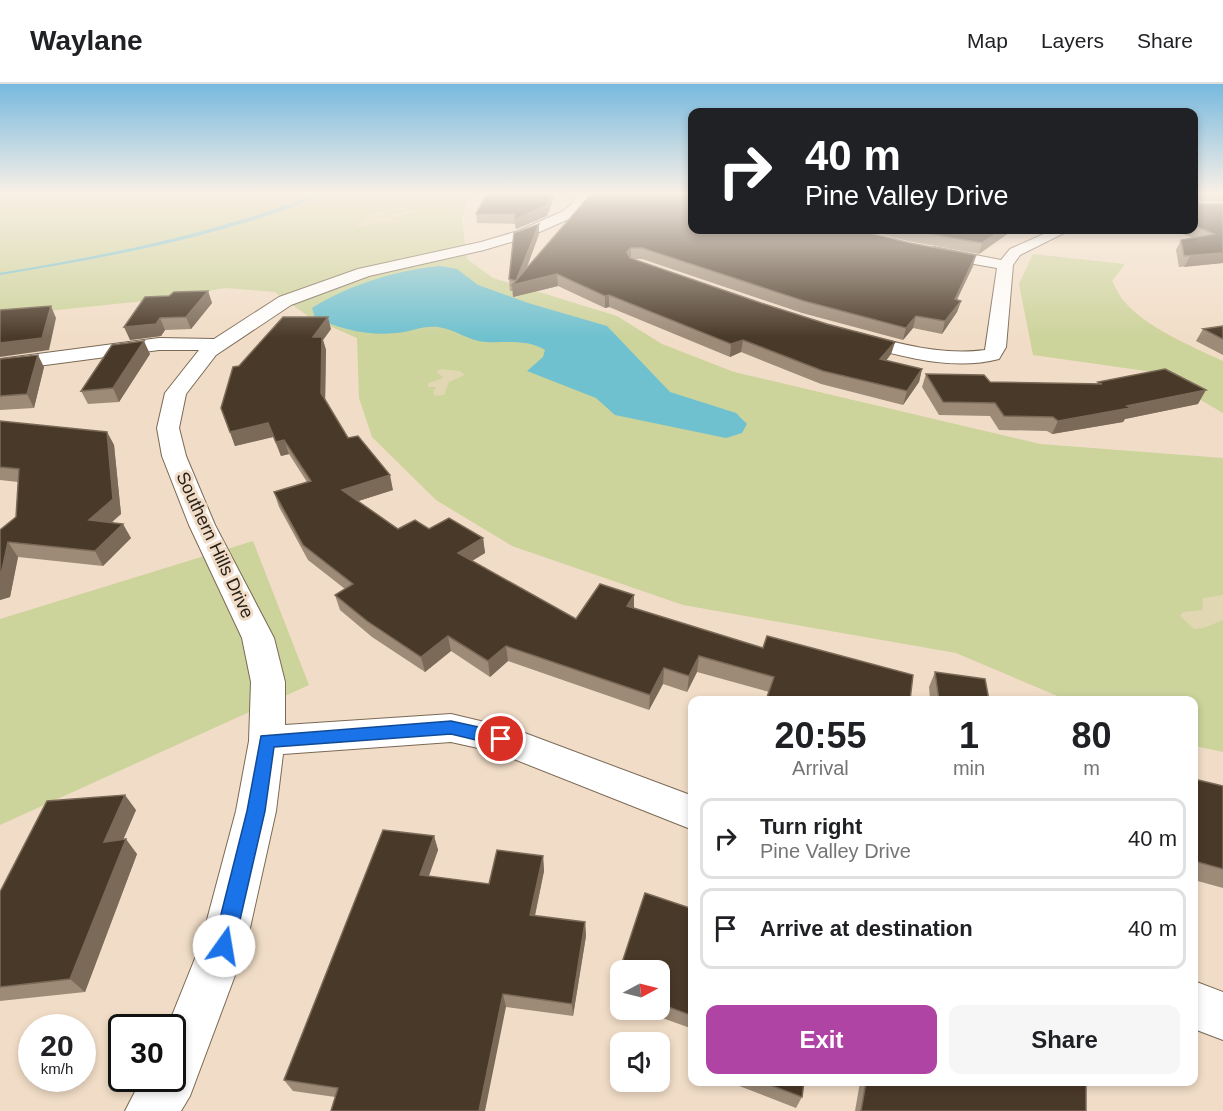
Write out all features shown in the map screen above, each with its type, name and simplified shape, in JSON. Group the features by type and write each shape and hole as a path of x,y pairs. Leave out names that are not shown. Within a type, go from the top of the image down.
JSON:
{"street":[{"name":"Southern Hills Drive","path":"186,1042 224,946 256,811 267,741 268,682 258,638 202,525 174,456 168,428 176,393 212,351 285,301 327,284 393,264 496,242"},
{"path":"836,332 874,343 945,356 971,359 992,355 996,347 1005,265 1015,252 1037,242"},
{"path":"918,249 1005,265"},
{"path":"0,365 108,351 212,351"},
{"path":"267,741 451,728 501,739 688,811"},
{"path":"1198,1007 1223,1016"},
{"name":"Southern Hills Drive","path":"151,1111 163,1092"}],"green space":[{"path":"0,242 465,242 467,259 493,278 617,316 662,344 734,372 1040,444 1223,458 1223,752 1198,747 1198,696 1058,696 956,653 683,605 512,546 436,500 372,437 359,398 357,338 309,317 275,292 226,288 144,301 0,316"},
{"path":"1033,254 1125,264 1112,281 1121,297 1133,310 1170,336 1223,361 1223,413 1153,372 1033,355 1019,284"},
{"path":"253,541 309,685 0,825 0,619"}],"sand":[{"path":"442,369 460,371 465,375 449,382 444,395 435,396 433,393 436,387 428,387 428,383 443,378 436,371"},
{"path":"1223,595 1223,620 1194,629 1180,616 1183,612 1202,610 1203,598"}],"water":[{"path":"440,266 457,269 478,285 528,303 607,326 670,392 736,413 747,424 742,433 726,438 615,415 596,398 527,371 543,357 545,350 531,344 479,341 438,327 385,334 364,332 315,318 312,308 341,292 390,275"}],"building":[{"path":"513,242 532,242 516,281 509,279"},
{"path":"549,242 906,242 976,255 955,299 961,301 945,321 916,316 906,328 804,301 642,248 631,248 627,252 630,258 761,303 895,342 880,359 922,369 907,391 823,371 743,340 731,344 609,295 605,296 557,274 512,285"},
{"path":"1181,242 1223,242 1223,253 1184,256"},
{"path":"208,291 186,317 160,318 156,324 124,327 145,297 169,296 174,292"},
{"path":"51,306 42,338 0,343 0,310"},
{"path":"283,317 328,317 313,337 322,337 321,393 348,438 358,436 390,475 342,490 398,529 415,520 429,529 449,518 483,538 458,553 576,619 600,584 634,595 627,606 763,648 767,636 913,675 910,696 767,696 774,677 699,656 689,676 664,668 650,695 506,646 488,661 448,636 421,657 367,621 335,595 353,584 303,545 274,492 311,481 284,440 276,442 268,423 230,432 221,408 233,367 239,366"},
{"path":"1223,326 1223,339 1203,329"},
{"path":"144,341 113,388 81,391 112,345"},
{"path":"38,355 27,394 0,396 0,359"},
{"path":"1165,369 1206,390 1127,406 1130,408 1058,421 1053,417 1004,416 995,403 943,402 926,374 984,375 990,382 1102,384 1098,382"},
{"path":"0,421 107,432 113,499 89,520 123,524 95,551 8,542 0,579 0,530 16,517 19,469 0,467"},
{"path":"935,672 985,679 988,696 938,696"},
{"path":"1198,780 1223,786 1223,869 1198,862"},
{"path":"125,795 104,842 126,839 70,979 0,987 0,892 47,801"},
{"path":"383,830 434,836 420,875 489,884 497,850 543,856 530,915 585,922 572,1004 503,994 479,1111 331,1111 338,1088 284,1080"},
{"path":"645,893 688,907 688,1014 670,1008 670,960 623,960"},
{"path":"773,1086 803,1086 802,1097"},
{"path":"865,1086 1086,1086 1086,1111 861,1111"}],"waterway":[{"path":"0,274 166,242"}],"route":[{"path":"224,946 256,811 267,741 410,729 451,728 501,739"}]}
